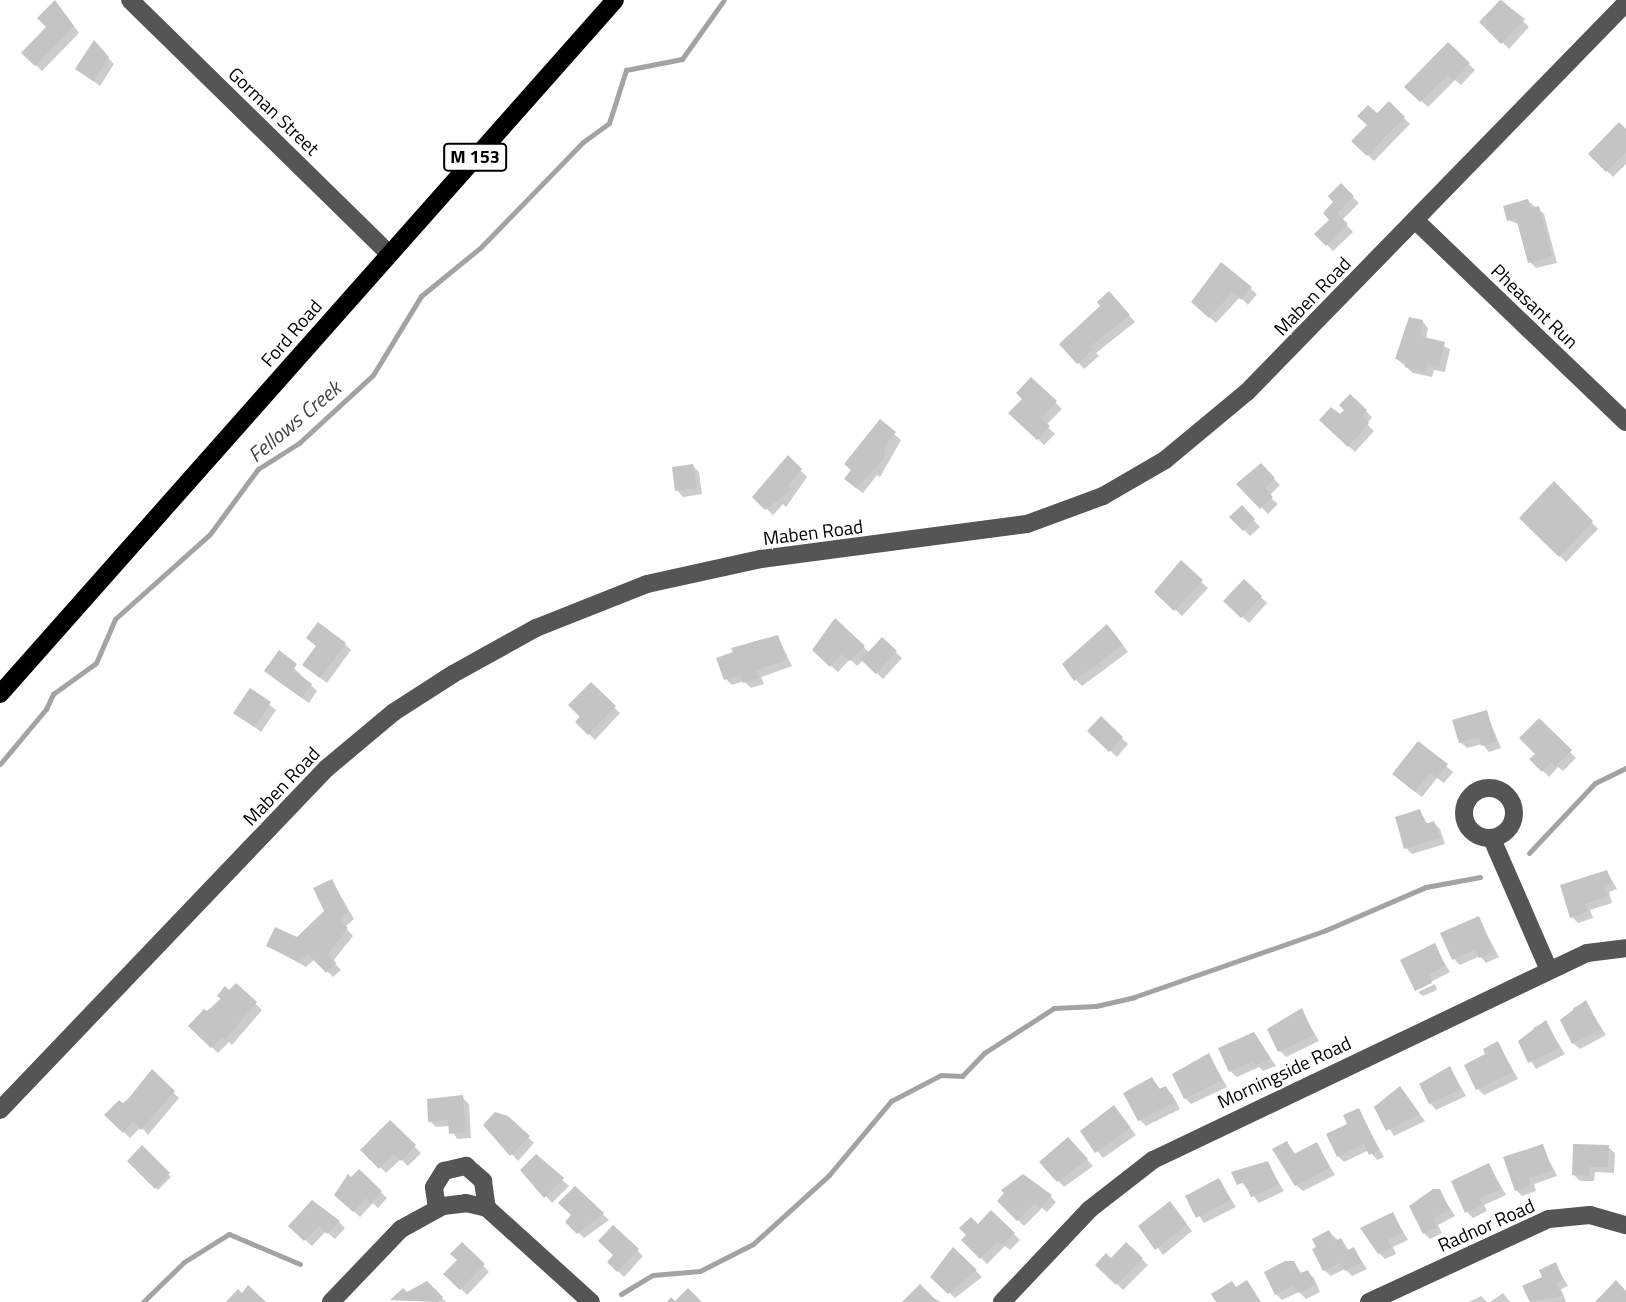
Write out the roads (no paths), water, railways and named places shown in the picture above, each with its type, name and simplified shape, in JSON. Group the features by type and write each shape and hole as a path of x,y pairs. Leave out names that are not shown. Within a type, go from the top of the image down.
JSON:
{"main road":[{"name":"Ford Road","path":"0,694 615,0"}],"street":[{"name":"Gorman Street","path":"130,0 388,253"},
{"name":"Maben Road","path":"0,1110 327,768 404,705 536,628 647,584 761,559 1001,530 1104,496 1165,460 1224,414 1626,3"},
{"name":"Pheasant Run","path":"1415,220 1626,422"},
{"path":"1492,839 1549,970"},
{"name":"Morningside Road","path":"1002,1302 1090,1209 1153,1160 1549,970 1587,953 1626,948"},
{"path":"437,1209 434,1187 443,1171 466,1166 482,1181 487,1208"},
{"path":"331,1302 401,1228 437,1209 466,1203 487,1208 591,1302"},
{"name":"Radnor Road","path":"1369,1302 1549,1219 1590,1215 1626,1225"}],"waterway":[{"name":"Fellows Creek","path":"0,764 46,709 53,694 96,663 115,619 210,534 258,469 299,443 373,375 421,296 481,247 583,142 609,123 626,70 682,59 724,0"},
{"path":"1529,853 1595,783 1626,768"},
{"path":"621,1294 653,1275 700,1271 753,1244 829,1175 891,1101 941,1075 962,1076 984,1053 1054,1008 1096,1006 1134,997 1326,930 1426,887 1480,877"},
{"path":"143,1302 184,1262 229,1234 300,1264"}]}
